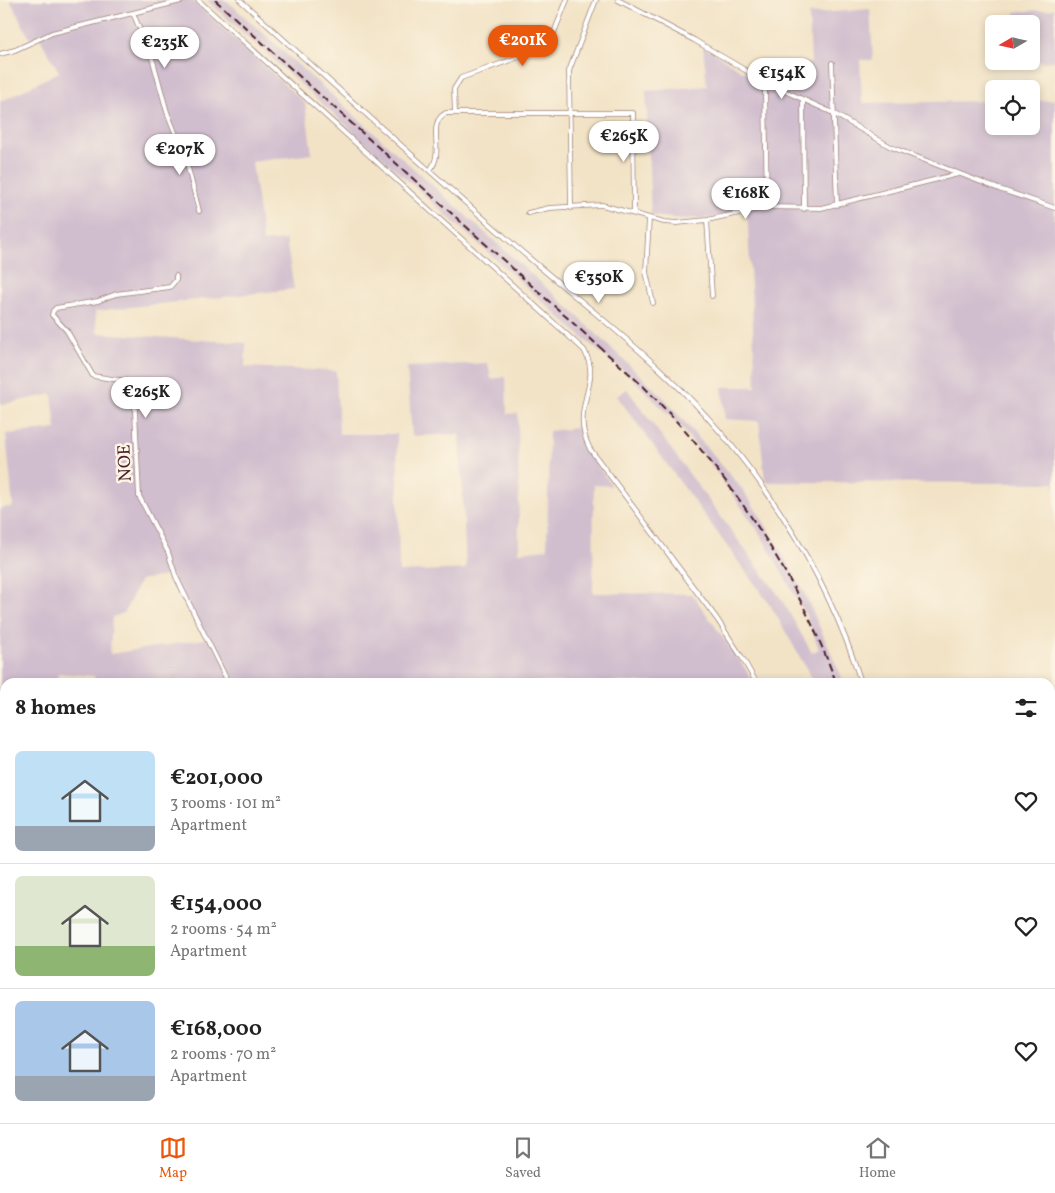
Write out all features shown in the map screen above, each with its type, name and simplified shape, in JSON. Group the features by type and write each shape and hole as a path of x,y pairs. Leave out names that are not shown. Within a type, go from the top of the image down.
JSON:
{"street":[{"path":"0,54 15,50 52,33 184,0"},
{"path":"198,0 584,350 590,362 592,374 581,419 590,449 717,619 754,678"},
{"path":"240,0 506,239 650,360 708,418 730,444 774,504 815,574 840,625 860,678"},
{"path":"455,113 454,89 461,78 544,48 551,40 566,0"},
{"path":"571,208 568,114 569,71 596,0"},
{"path":"618,0 694,40 767,83 833,113 892,147 958,174 1055,208"},
{"path":"133,13 153,61 167,112 186,160 199,211"},
{"path":"832,64 836,205"},
{"path":"767,83 765,90 767,207"},
{"path":"804,100 804,209"},
{"path":"430,170 437,163 436,124 440,117 455,113 633,113 634,213"},
{"path":"528,214 549,208 602,205 649,218 677,223 707,220 767,207 804,209 836,205 958,174"},
{"path":"649,218 646,272 653,303"},
{"path":"707,220 712,296"},
{"name":"NOE","path":"176,276 176,280 170,287 116,294 98,301 56,308 52,312 67,331 93,376 126,381 134,390 139,496 168,552 180,584 226,678"}],"shaded area":[{"path":"10,0 192,0 305,103 312,154 252,162 263,242 286,240 294,289 95,311 97,333 246,343 245,367 336,371 339,434 397,434 399,572 466,569 460,434 412,436 407,367 488,363 491,379 506,377 507,414 518,413 519,552 547,549 549,431 577,428 581,443 612,486 594,485 593,593 692,594 750,678 94,678 94,676 58,673 57,678 0,678 0,508 13,507 6,434 56,429 52,394 0,405 0,102 59,72 38,35 30,39","holes":["172,575 175,588 205,639 110,654 112,617 124,613 140,580"]},
{"path":"207,0 226,0 570,309 664,398 743,490 764,522 804,592 842,678 812,678 771,606 617,396 627,389 782,600 812,653 819,649 806,615 759,532 707,459 677,423 632,378 583,338"},
{"path":"870,9 873,60 860,60 862,103 985,101 985,135 1040,135 1040,101 1055,100 1055,494 1054,483 765,482 759,421 725,419 722,387 756,387 747,208 716,217 684,219 651,216 646,91 707,86 703,46 745,73 746,66 811,63 809,14"},
{"path":"1055,9 1055,61 1040,62 1040,15 1015,15 1015,12"}],"railway":[{"path":"215,0 644,387 675,420 704,453 756,524 800,600 834,678"}]}
